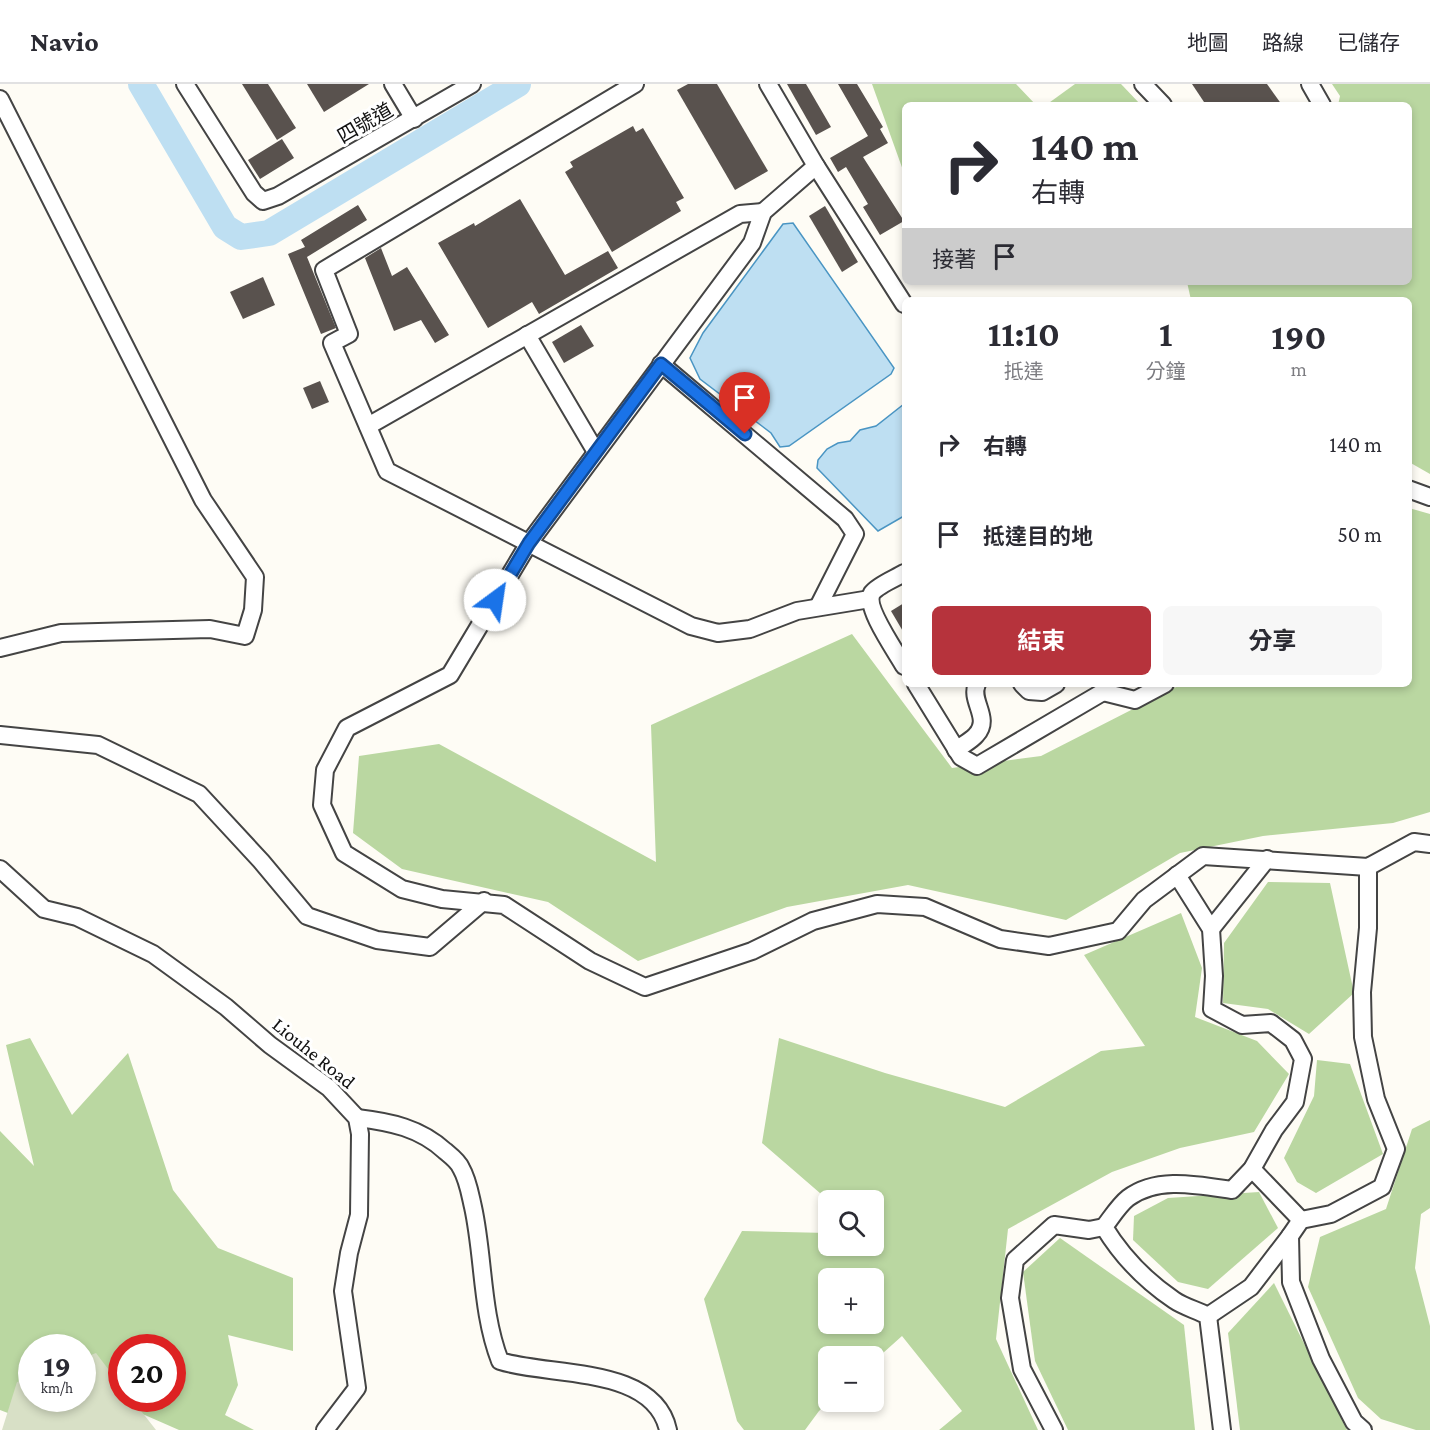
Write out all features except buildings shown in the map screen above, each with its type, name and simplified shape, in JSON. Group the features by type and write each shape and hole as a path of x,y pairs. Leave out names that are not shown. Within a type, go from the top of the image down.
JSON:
{"street":[{"name":"四號道","path":"185,84 254,194 263,201 278,196 472,84"},
{"path":"393,84 414,119"},
{"path":"635,84 324,270 349,334 332,343 387,471 691,626 718,633 750,629 797,611 870,599"},
{"path":"768,84 816,166 902,301"},
{"path":"1143,84 1160,102"},
{"path":"1310,84 1320,102"},
{"path":"0,99 203,500 255,577 253,610 245,636 210,629 61,633 0,648"},
{"path":"816,166 763,212 752,243 529,543 450,675 347,728 325,770 322,805 344,853 402,889 442,899 484,901 504,905 590,961 645,987 752,951 813,921 877,904 926,907 1000,939 1049,946 1118,930 1144,900 1203,856 1368,867 1414,842 1430,844"},
{"path":"368,426 740,214 763,212"},
{"path":"527,335 596,452"},
{"path":"661,364 845,519 855,534 818,607"},
{"path":"1412,490 1430,497"},
{"path":"902,574 873,592 870,599 879,624 902,663"},
{"path":"919,687 961,758 977,766 1105,688 1135,700 1159,687"},
{"path":"956,750 976,736 982,725 982,713 975,696 976,687"},
{"path":"1025,687 1029,691 1042,692 1051,687"},
{"path":"0,735 98,745 199,794 307,916 377,940 430,947 484,901"},
{"path":"1211,929 1267,859"},
{"path":"1208,1316 1251,1287 1301,1220 1331,1214 1382,1187 1396,1149 1376,1099 1363,1037 1362,992 1368,928 1368,867"},
{"name":"Liouhe Road","path":"0,869 44,909 77,917 153,954 226,1007 270,1045 329,1088 357,1118 360,1134 359,1215 349,1253 343,1291 357,1388 325,1430"},
{"path":"1054,1430 1022,1369 1010,1298 1015,1260 1053,1225 1089,1230 1104,1227 1127,1199 1154,1185 1193,1184 1232,1190 1252,1169 1274,1130 1295,1102 1303,1059 1293,1040 1271,1023 1242,1025 1212,1009 1214,976 1211,929 1177,875"},
{"path":"357,1118 391,1122 431,1138 460,1165 467,1180 477,1224 485,1296 500,1360 518,1366 598,1377 629,1386 651,1399 665,1414 668,1430"},
{"path":"1252,1169 1301,1220"},
{"path":"1104,1227 1118,1250 1156,1285 1176,1301 1208,1316"},
{"path":"1290,1236 1291,1282 1321,1359 1354,1422 1363,1430"},
{"path":"1208,1316 1222,1430"}],"green space":[{"path":"872,84 1016,84 1033,102 902,102 902,167"},
{"path":"1075,84 1121,84 1138,102 1050,102"},
{"path":"1332,84 1430,84 1430,474 1412,464 1412,297 1190,297 1188,285 1412,285 1412,102 1339,102 1340,96"},
{"path":"1412,509 1430,514 1430,812 1393,823 1263,836 1180,853 1066,920 908,885 787,907 638,961 548,902 402,869 353,833 359,756 439,744 656,862 651,725 852,634 952,768 1041,756 1176,687 1412,687"},
{"path":"1268,882 1330,883 1354,993 1309,1034 1268,1009 1223,1003 1224,943"},
{"path":"1181,913 1202,968 1195,1017 1257,1041 1289,1074 1254,1132 1180,1148 1112,1172 1008,1229 996,1339 1038,1430 939,1430 962,1411 902,1336 884,1352 884,1346 818,1346 818,1412 805,1430 744,1430 737,1421 704,1299 742,1231 818,1233 818,1256 884,1256 884,1190 818,1191 762,1143 779,1038 885,1073 1005,1107 1101,1051 1145,1046 1084,955"},
{"path":"30,1038 72,1115 128,1053 173,1190 218,1248 293,1278 293,1351 228,1335 238,1385 225,1415 254,1430 179,1430 138,1412 186,1412 186,1334 108,1334 108,1399 96,1404 96,1334 18,1334 18,1412 82,1412 52,1430 0,1410 0,1131 34,1166 6,1045"},
{"path":"1317,1060 1350,1064 1383,1154 1316,1193 1297,1182 1284,1158 1314,1096"},
{"path":"1430,1120 1430,1208 1421,1214 1415,1268 1430,1326 1430,1430 1416,1430 1381,1419 1358,1398 1308,1287 1320,1237 1386,1209 1412,1129"},
{"path":"1259,1192 1278,1228 1208,1289 1178,1282 1133,1240 1134,1216 1168,1198"},
{"path":"1060,1238 1184,1325 1195,1430 1068,1430 1035,1361 1023,1272"},
{"path":"1274,1283 1347,1430 1240,1430 1228,1333"},
{"path":"96,1353 108,1369 108,1412 142,1412 156,1430 2,1430 17,1382 18,1412 96,1412"}],"water":[{"path":"793,223 894,368 891,374 789,446 780,447 771,433 700,379 690,358 703,333 783,224"},
{"path":"902,406 902,517 878,531 817,468 818,460 827,449 838,443 850,441 860,430 876,426"}],"waterway":[{"path":"141,84 225,227 241,237 269,233 518,84"}],"route":[{"path":"495,600 529,543 661,364 745,434"}]}
